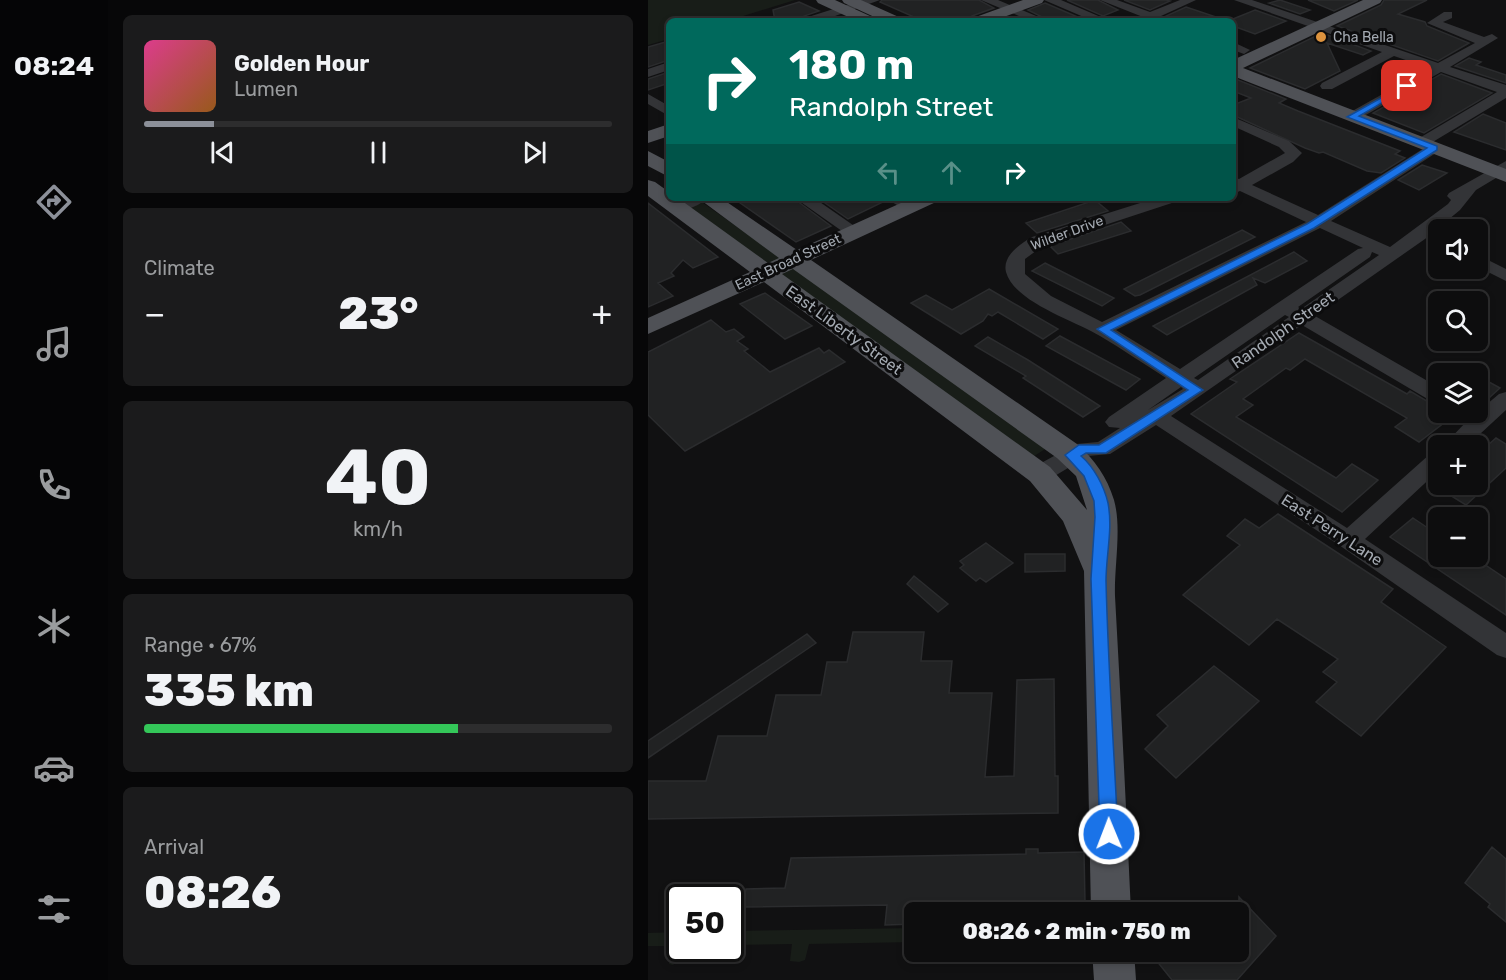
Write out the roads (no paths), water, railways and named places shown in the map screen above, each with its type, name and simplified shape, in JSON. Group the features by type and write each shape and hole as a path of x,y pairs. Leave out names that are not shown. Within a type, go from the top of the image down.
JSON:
{"main road":[{"path":"823,0 857,4 889,18"},
{"path":"986,18 1037,0"},
{"path":"1236,64 1358,0"},
{"path":"1237,50 1313,25 1375,0"},
{"path":"857,4 867,18"},
{"path":"1236,71 1427,146 1503,172"},
{"path":"648,137 666,131"},
{"path":"648,157 666,169"},
{"name":"East Liberty Street","path":"648,186 666,199"},
{"name":"East Liberty Street","path":"669,201 1040,474 1073,509 1082,523 1099,579"},
{"name":"East Liberty Street","path":"712,201 794,260 1074,452 1084,465 1100,501 1102,517 1099,579"},
{"name":"East Broad Street","path":"648,327 855,232 901,202"},
{"path":"1099,579 1111,902"},
{"path":"1113,962 1114,980"}],"street":[{"path":"987,0 1034,18"},
{"path":"1050,0 1096,18"},
{"path":"1106,0 1156,18"},
{"path":"1150,16 1190,0"},
{"path":"1240,0 1506,91"},
{"path":"818,18 857,4"},
{"path":"1112,18 1133,10"},
{"path":"1352,117 1489,40 1433,23 1448,15"},
{"path":"1327,86 1393,52"},
{"path":"648,73 666,67"},
{"path":"1103,329 1315,224 1506,91"},
{"path":"648,98 666,110"},
{"path":"1236,122 1284,144 1294,153 1288,159 1236,186"},
{"name":"Randolph Street","path":"1074,452 1102,450 1197,390 1293,312 1378,253 1440,203 1503,172"},
{"path":"1236,187 1378,253"},
{"name":"Randolph Street","path":"1378,253 1420,234 1454,207 1469,189"},
{"path":"677,207 692,201"},
{"path":"808,201 855,232"},
{"name":"Wilder Drive","path":"1163,201 1038,241 1017,257 1014,266 1016,275 1022,282 1065,312 1103,329 1197,390"},
{"path":"1420,234 1428,238"},
{"path":"1488,266 1506,276"},
{"path":"1293,312 1428,390"},
{"name":"Randolph Street","path":"1040,474 1180,378 1293,312"},
{"path":"1488,409 1506,399"},
{"name":"East Perry Lane","path":"1155,415 1347,539 1506,647"},
{"path":"1347,539 1351,538 1428,468"}],"place":[{"name":"Cha Bella","path":"1321,37"}]}
